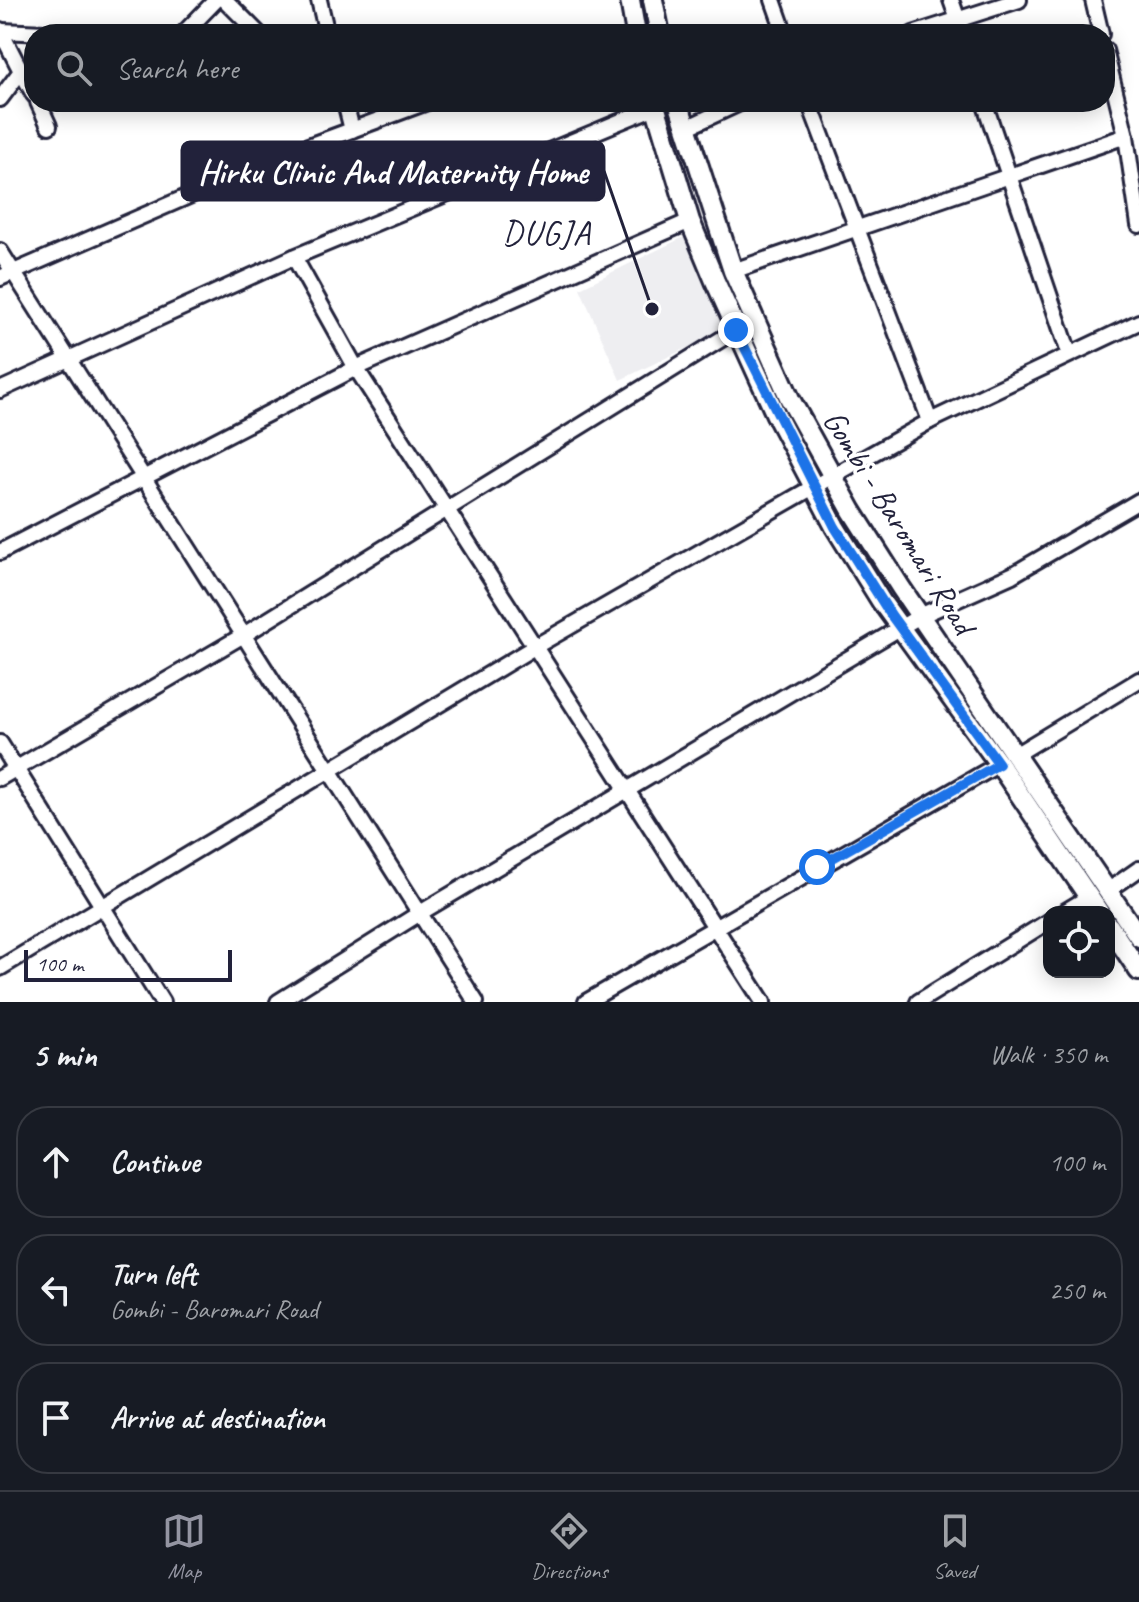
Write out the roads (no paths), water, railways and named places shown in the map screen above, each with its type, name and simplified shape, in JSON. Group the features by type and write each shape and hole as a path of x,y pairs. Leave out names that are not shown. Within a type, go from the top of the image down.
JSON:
{"main road":[{"path":"630,0 631,24"},
{"path":"653,0 658,24"},
{"name":"Gombi - Baromari Road","path":"657,112 690,221 736,330 835,527 900,628 1109,890 1139,937"},
{"name":"Gombi - Baromari Road","path":"681,112 733,271 790,399 833,478 1094,904"},
{"path":"1115,935 1139,971"}],"street":[{"path":"193,24 216,0"},
{"path":"225,0 249,24"},
{"path":"319,0 325,24"},
{"path":"773,0 781,24"},
{"path":"951,0 959,24"},
{"path":"967,24 1019,0"},
{"path":"1093,0 1099,24"},
{"path":"24,31 1,30 24,77"},
{"path":"0,99 21,71"},
{"path":"1115,91 1126,136 1139,225"},
{"path":"43,112 49,126"},
{"path":"348,112 352,130"},
{"path":"6,275 276,158 400,112"},
{"path":"0,390 294,257 636,112"},
{"path":"686,128 720,112"},
{"path":"813,112 930,421"},
{"path":"987,112 1069,353"},
{"path":"733,271 1126,136"},
{"path":"0,552 356,368 690,221"},
{"path":"0,251 6,275 69,359 476,1002"},
{"path":"294,257 356,368 449,508 763,1002"},
{"path":"0,968 536,646 815,486 930,421 1139,322"},
{"path":"0,778 242,636 736,330"},
{"path":"278,1002 420,913 920,616 1012,575 1139,501"},
{"path":"586,1002 1139,680"},
{"path":"0,743 162,1002"},
{"path":"1109,890 1139,869"},
{"path":"918,1002 1043,925"}],"place":[{"name":"Hirku Clinic And Maternity Home","path":"652,309"}],"district":[{"name":"DUGJA","path":"547,232"}]}
